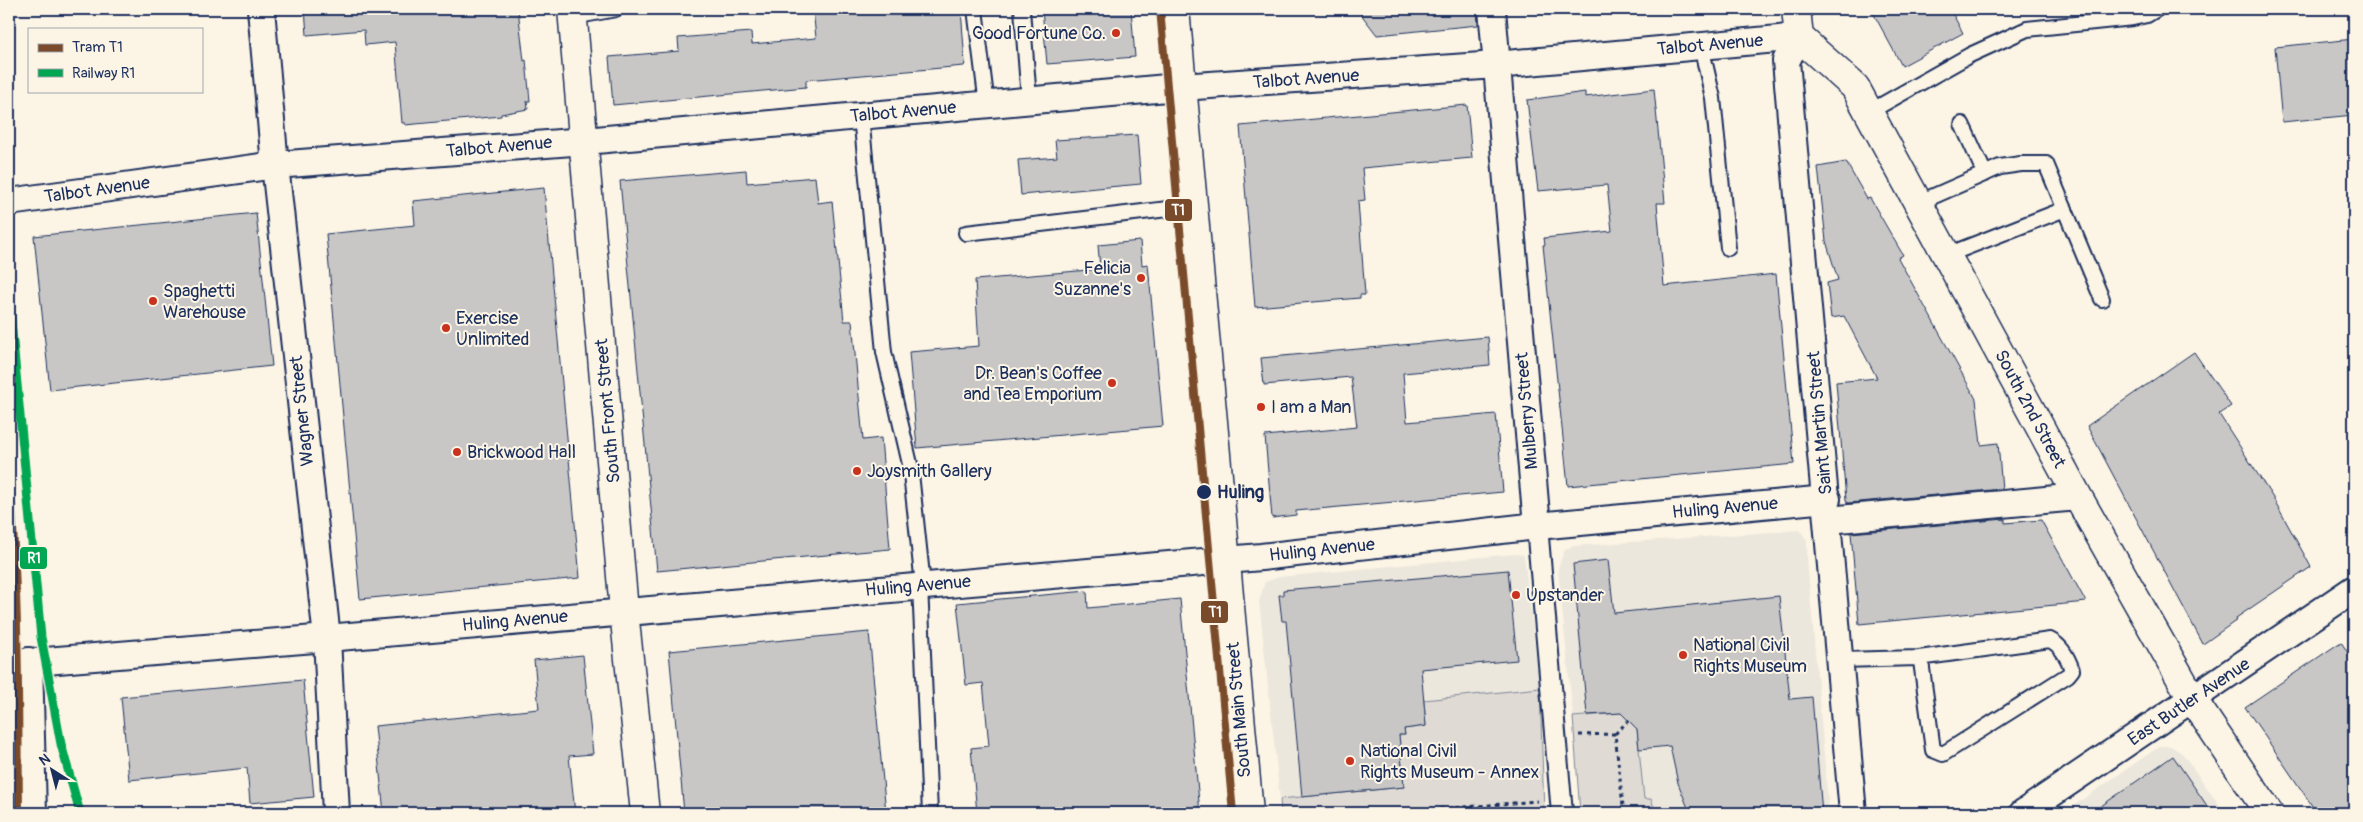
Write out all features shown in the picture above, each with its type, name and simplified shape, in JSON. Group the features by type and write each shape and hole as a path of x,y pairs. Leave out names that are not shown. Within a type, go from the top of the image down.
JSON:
{"main road":[{"name":"South Main Street","path":"1175,9 1249,813"},
{"path":"1796,9 1799,37"},
{"name":"South Front Street","path":"573,13 624,611 645,813"},
{"name":"South 2nd Street","path":"1799,37 1855,87 2078,497 2193,700 2269,813"}],"street":[{"name":"Wagner Street","path":"262,9 275,166 326,638 336,813"},
{"name":"Mulberry Street","path":"1492,9 1562,806"},
{"name":"Talbot Avenue","path":"9,202 275,166 585,141 1029,100 1496,65 1799,37"},
{"name":"Saint Martin Street","path":"1799,37 1786,61 1828,510 1853,813"},
{"name":"Huling Avenue","path":"16,655 326,638 1226,559 1538,526 2078,497"},
{"name":"East Butler Avenue","path":"2023,813 2354,590"},
{"path":"16,655 33,813"}],"lane":[{"path":"573,13 616,9"},
{"path":"975,9 987,105"},
{"path":"1022,9 1029,100"},
{"path":"1869,112 1970,55 2027,29 2133,18 2147,15 2157,9"},
{"path":"1701,46 1713,98 1728,248"},
{"path":"861,116 884,352 910,464 921,585 930,813"},
{"path":"1962,124 1985,174"},
{"path":"1918,203 2000,167 2021,164 2046,164 2102,299"},
{"path":"966,234 1193,206"},
{"path":"1947,255 2065,209"},
{"path":"1840,660 1919,658 2050,640 2056,643 2068,658 2072,670 2068,675 1943,754 1933,750 1921,661 1919,658"}],"path":[{"path":"9,617 16,655"},
{"path":"1556,736 1615,734 1628,721"},
{"path":"1615,734 1623,806 1626,813"},
{"path":"1392,813 1562,806"}],"shaded area":[{"name":"National Civil Rights Museum","path":"1800,530 1807,540 1829,813 1656,813 1651,799 1644,799 1637,729 1621,713 1573,717 1558,568 1565,549 1574,546"},
{"path":"1513,554 1524,555 1540,688 1424,700 1426,726 1405,729 1405,735 1399,736 1404,787 1280,799 1259,601 1265,582 1279,577"},
{"path":"1540,688 1544,813 1281,813 1280,799 1404,787 1399,735 1405,735 1404,729 1426,726 1424,700"},
{"path":"1621,713 1637,729 1644,799 1651,799 1656,813 1580,813 1573,717"},
{"path":"2160,746 2171,746 2183,754 2225,813 2063,813"}],"building":[{"path":"305,9 518,9 524,61 526,60 530,101 527,101 528,109 501,114 501,116 405,125 405,123 402,123 395,42 365,45 364,30 307,35"},
{"path":"813,9 961,9 964,66 806,80 806,87 613,105 609,57 679,51 678,38 751,32 752,44 816,38"},
{"path":"1042,9 1131,9 1135,57 1047,64"},
{"path":"1357,9 1477,9 1478,25 1377,35"},
{"path":"1871,9 1950,9 1963,33 1902,66"},
{"path":"2354,39 2354,115 2282,122 2275,47"},
{"path":"1654,89 1665,203 1657,203 1664,286 1776,274 1794,464 1568,486 1543,245 1545,245 1544,238 1612,231 1607,185 1538,191 1527,100 1585,92 1585,97"},
{"path":"1467,105 1472,158 1362,168 1365,200 1358,201 1365,295 1360,295 1360,298 1255,307 1240,126"},
{"path":"1137,135 1141,184 1021,195 1018,160 1057,157 1055,140"},
{"path":"1846,162 1867,199 1870,198 1903,255 1898,258 1976,399 1981,445 1998,443 2002,489 1848,503 1846,500 1836,382 1877,378 1844,316 1831,318 1827,283 1838,280 1826,241 1818,167"},
{"path":"746,170 747,183 815,177 818,203 832,201 844,321 852,321 863,440 881,438 890,549 657,571 620,181"},
{"path":"544,188 580,578 360,599 326,234 415,225 413,201"},
{"name":"Spaghetti Warehouse","path":"256,213 272,366 50,390 34,236"},
{"path":"1140,241 1142,265 1148,264 1163,426 917,448 909,352 979,346 975,280 1100,269 1098,245"},
{"path":"1488,337 1490,365 1403,373 1407,422 1496,414 1503,492 1296,511 1296,515 1272,518 1265,436 1357,427 1351,377 1264,385 1261,358"},
{"path":"2194,352 2231,406 2219,414 2273,498 2311,567 2236,618 2237,620 2203,644 2087,426"},
{"path":"2005,519 2005,523 2041,520 2086,602 1859,624 1851,533"},
{"name":"National Civil Rights Museum","path":"1608,560 1614,613 1779,596 1790,699 1812,697 1822,813 1690,813 1678,783 1670,746 1639,749 1637,729 1621,713 1587,715 1573,564"},
{"path":"1508,570 1517,660 1421,669 1426,726 1404,729 1405,735 1399,735 1404,787 1302,797 1286,621 1282,621 1279,595 1283,595 1283,590"},
{"path":"1087,591 1088,608 1180,599 1200,813 977,813 971,748 989,746 985,703 983,683 966,685 957,603"},
{"path":"869,632 886,813 684,813 669,651"},
{"path":"2341,642 2354,662 2354,813 2317,813 2245,707"},
{"path":"583,655 593,754 569,756 575,813 384,813 375,726 539,709 534,660"},
{"path":"303,680 314,797 250,803 247,768 129,780 121,697"},
{"path":"2173,756 2212,813 2091,813"}],"tram line":[{"name":"T1","path":"1160,9 1233,813"},
{"name":"T1","path":"9,473 16,600 19,813"}],"rail line":[{"name":"R1","path":"9,300 41,637 61,744 80,813"}],"place":[{"name":"Good Fortune Co.","path":"1116,33"},
{"name":"Felicia Suzanne's","path":"1141,278"},
{"name":"Spaghetti Warehouse","path":"153,301"},
{"name":"Exercise Unlimited","path":"446,328"},
{"name":"Dr. Bean's Coffee and Tea Emporium","path":"1112,383"},
{"name":"I am a Man","path":"1261,407"},
{"name":"Brickwood Hall","path":"457,452"},
{"name":"Joysmith Gallery","path":"857,471"},
{"name":"Huling","path":"1204,492"},
{"name":"Upstander","path":"1516,595"},
{"name":"National Civil Rights Museum","path":"1683,655"},
{"name":"National Civil Rights Museum - Annex","path":"1350,761"}]}
